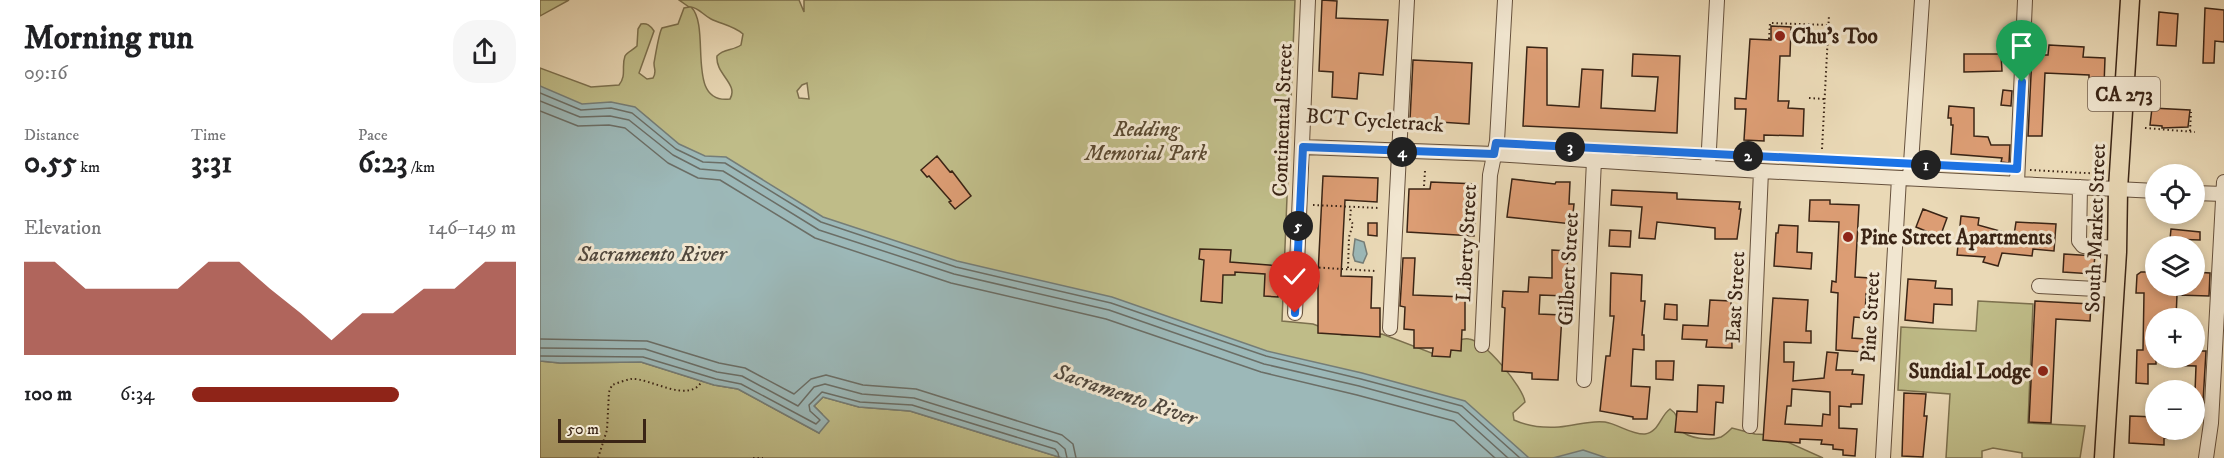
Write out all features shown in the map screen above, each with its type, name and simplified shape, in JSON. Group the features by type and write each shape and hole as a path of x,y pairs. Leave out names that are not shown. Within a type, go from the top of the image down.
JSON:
{"main road":[{"name":"South Market Street","path":"2104,458 2130,0"}],"street":[{"name":"Continental Street","path":"1295,313 1308,0"},
{"path":"1390,328 1407,0"},
{"name":"Liberty Street","path":"1482,345 1490,175 1494,154 1505,0"},
{"path":"1708,160 1717,0"},
{"name":"Pine Street","path":"1883,458 1904,178 1910,164 1922,0"},
{"path":"2017,176 2025,0"},
{"path":"1303,147 1594,160 1708,160 1761,171 1904,178 2017,176 2080,187 2118,182 2145,188"},
{"name":"Gilbert Street","path":"1584,380 1594,160"},
{"name":"East Street","path":"1750,426 1761,171"},
{"path":"2206,458 2211,423 2224,182"},
{"path":"2080,187 2079,241 2083,246 2117,249"},
{"path":"2205,193 2224,194"},
{"path":"2039,286 2115,290"}],"path":[{"path":"1821,148 1829,15"},
{"path":"1769,39 1770,23 1828,25"},
{"path":"1809,98 1824,99"},
{"path":"2190,131 2191,112"},
{"path":"2145,128 2195,132"},
{"path":"1708,160 1910,164 2017,176 2118,182"},
{"path":"1424,186 1425,171"},
{"path":"1310,205 1379,208"},
{"path":"1348,269 1349,237 1353,224 1350,220 1352,207"},
{"path":"1307,267 1375,271"},
{"path":"598,458 607,430 609,392 612,385 631,379 665,388 691,390 700,385 702,381"},
{"path":"753,458 764,458"}],"green space":[{"path":"540,0 569,0 540,16"},
{"name":"Redding Memorial Park","path":"679,0 799,0 804,12 804,0 1295,0 1282,321 1313,324 1342,335 1382,334 1434,354 1460,340 1469,339 1493,356 1518,386 1525,402 1513,413 1514,420 1524,424 1553,427 1605,422 1635,433 1645,434 1650,433 1656,427 1670,409 1677,416 1680,429 1693,437 1717,438 1732,428 1755,434 1772,435 1823,458 1512,458 916,265 694,156 652,126 649,119 642,114 596,123 540,94 540,68 591,87 619,85 623,78 625,56 637,46 638,29 641,24 648,25 654,31 639,73 647,79 653,78 656,51 662,28 678,24 684,8 689,7","holes":["691,7 743,34 741,45 717,56 719,68 731,88 730,99 716,98 707,90 703,78 697,17","807,83 809,99 799,98 797,91"]},
{"path":"1978,301 2033,304 2028,423 2085,426 2080,458 2022,458 2022,453 1993,448 1982,451 1982,458 1946,458 1950,394 1898,390 1901,327 1976,331"},
{"path":"540,361 560,363 641,362 714,385 738,389 819,433 822,414 814,406 823,397 859,407 910,411 1062,458 540,458"}],"water":[{"name":"Sacramento River","path":"540,86 582,104 611,102 635,107 679,144 705,156 726,157 823,217 957,261 1112,297 1267,351 1362,373 1465,401 1529,458 1062,458 910,411 859,407 823,397 814,406 829,421 819,433 738,389 714,385 641,362 560,363 540,361"},
{"path":"1355,239 1364,242 1367,254 1363,263 1355,261 1353,255"},
{"path":"1583,450 1607,458 1553,458"}],"building":[{"path":"1322,0 1337,1 1336,18 1388,20 1383,75 1359,73 1357,99 1332,97 1333,72 1319,71"},
{"path":"2205,8 2224,10 2224,42 2215,41 2214,63 2203,63"},
{"path":"2159,12 2178,14 2176,46 2157,45"},
{"path":"1771,26 1791,27 1790,56 1780,56 1778,101 1789,101 1788,108 1804,109 1803,136 1764,135 1764,141 1744,140 1746,109 1735,109 1735,98 1746,99 1750,39 1771,40"},
{"path":"2049,45 2084,47 2083,57 2105,58 2104,86 2089,85 2089,75 2045,73 2042,136 2028,136 2032,55 2048,55"},
{"path":"1527,47 1547,48 1547,105 1579,107 1582,69 1603,70 1601,108 1655,111 1658,77 1632,76 1633,54 1680,56 1677,133 1523,126"},
{"path":"1964,54 2001,54 2002,71 1964,72"},
{"path":"1413,60 1472,63 1469,124 1410,120"},
{"path":"2003,90 2012,91 2011,106 2001,105"},
{"path":"1949,106 1974,108 1974,136 1988,137 1991,145 2010,145 2009,163 2001,162 2002,158 1951,154 1953,125 1951,125 1951,118 1948,118"},
{"path":"2152,108 2190,110 2188,127 2162,128 2162,126 2150,125"},
{"path":"937,156 971,196 955,209 949,202 951,201 921,170"},
{"path":"1323,176 1378,178 1377,202 1345,200 1341,276 1372,277 1371,308 1380,308 1380,337 1318,333 1318,274"},
{"path":"1512,179 1555,184 1556,182 1570,182 1569,204 1574,204 1572,224 1507,217"},
{"path":"1431,182 1477,184 1474,236 1407,232 1409,189 1430,189"},
{"path":"1612,190 1677,193 1677,199 1740,202 1737,239 1715,239 1715,228 1657,222 1655,239 1639,238 1642,207 1611,205"},
{"path":"1810,200 1830,200 1830,204 1859,205 1855,277 1870,278 1869,295 1866,294 1865,318 1854,317 1852,338 1865,339 1864,352 1836,350 1838,293 1831,292 1832,281 1836,282 1839,222 1809,221"},
{"path":"1923,209 1947,218 1940,237 1916,227"},
{"path":"1961,216 1979,218 1978,225 2014,235 2016,222 2056,224 2054,251 2033,249 2032,256 2002,253 1998,266 1983,262 1985,257 1957,255"},
{"path":"1368,223 1377,223 1377,236 1368,235"},
{"path":"1779,225 1798,226 1797,252 1812,253 1811,269 1774,266 1776,233 1778,233"},
{"path":"2171,229 2200,232 2200,236 2170,236"},
{"path":"1610,230 1631,231 1630,247 1609,246"},
{"path":"1200,249 1231,250 1230,262 1280,266 1278,297 1264,296 1265,274 1235,272 1235,275 1223,275 1222,303 1201,301 1204,260 1199,259"},
{"path":"1552,250 1568,251 1566,296 1540,295 1539,314 1562,315 1558,380 1532,379 1532,373 1502,371 1505,308 1502,307 1503,291 1528,292 1529,277 1552,278"},
{"path":"2064,254 2095,256 2093,274 2063,272"},
{"path":"1403,258 1415,258 1413,295 1465,297 1465,330 1462,330 1461,351 1451,350 1450,357 1432,356 1433,348 1414,348 1414,330 1404,329 1405,307 1400,306"},
{"path":"2145,272 2145,296 2177,296 2176,308 2145,308 2145,368 2148,368 2148,380 2145,380 2145,384 2136,383 2137,350 2143,350 2144,293 2136,293 2137,275"},
{"path":"1611,273 1642,275 1641,301 1645,301 1642,335 1644,335 1644,350 1633,349 1631,386 1650,387 1647,419 1633,419 1633,417 1600,411 1606,356 1610,356 1614,316 1610,316"},
{"path":"2205,273 2210,273 2209,296 2205,296"},
{"path":"1908,279 1936,281 1935,288 1952,289 1952,305 1934,304 1933,323 1905,320"},
{"path":"1773,298 1808,300 1806,331 1811,331 1811,343 1784,342 1784,362 1794,362 1793,381 1824,378 1827,352 1838,353 1836,370 1853,370 1852,374 1864,375 1862,404 1851,404 1851,407 1839,406 1839,428 1857,429 1855,456 1843,455 1843,450 1833,449 1833,445 1821,444 1822,440 1800,439 1800,443 1763,440","holes":["1792,389 1830,392 1830,415 1823,414 1822,426 1785,424 1787,406 1791,406"]},
{"path":"1710,300 1731,301 1732,348 1706,347 1707,340 1682,339 1683,325 1708,326"},
{"name":"Sundial Lodge","path":"2035,301 2091,304 2090,321 2056,319 2051,423 2029,422"},
{"path":"1665,304 1677,305 1677,320 1664,319"},
{"path":"1656,361 1674,361 1673,380 1656,379"},
{"path":"2196,368 2205,368 2204,380 2195,380"},
{"path":"1698,385 1724,386 1723,403 1716,402 1714,435 1675,432 1677,411 1697,412"},
{"path":"1904,393 1926,394 1924,416 1927,416 1923,457 1902,456"},
{"path":"2130,416 2145,417 2145,440 2164,440 2164,445 2129,443"}],"place":[{"name":"Chu's Too","path":"1780,36"},
{"name":"Pine Street Apartments","path":"1848,237"},
{"name":"Sundial Lodge","path":"2043,371"}],"route":[{"path":"1295,313 1303,147 1494,154 1496,143 2017,169 2022,82"}]}
